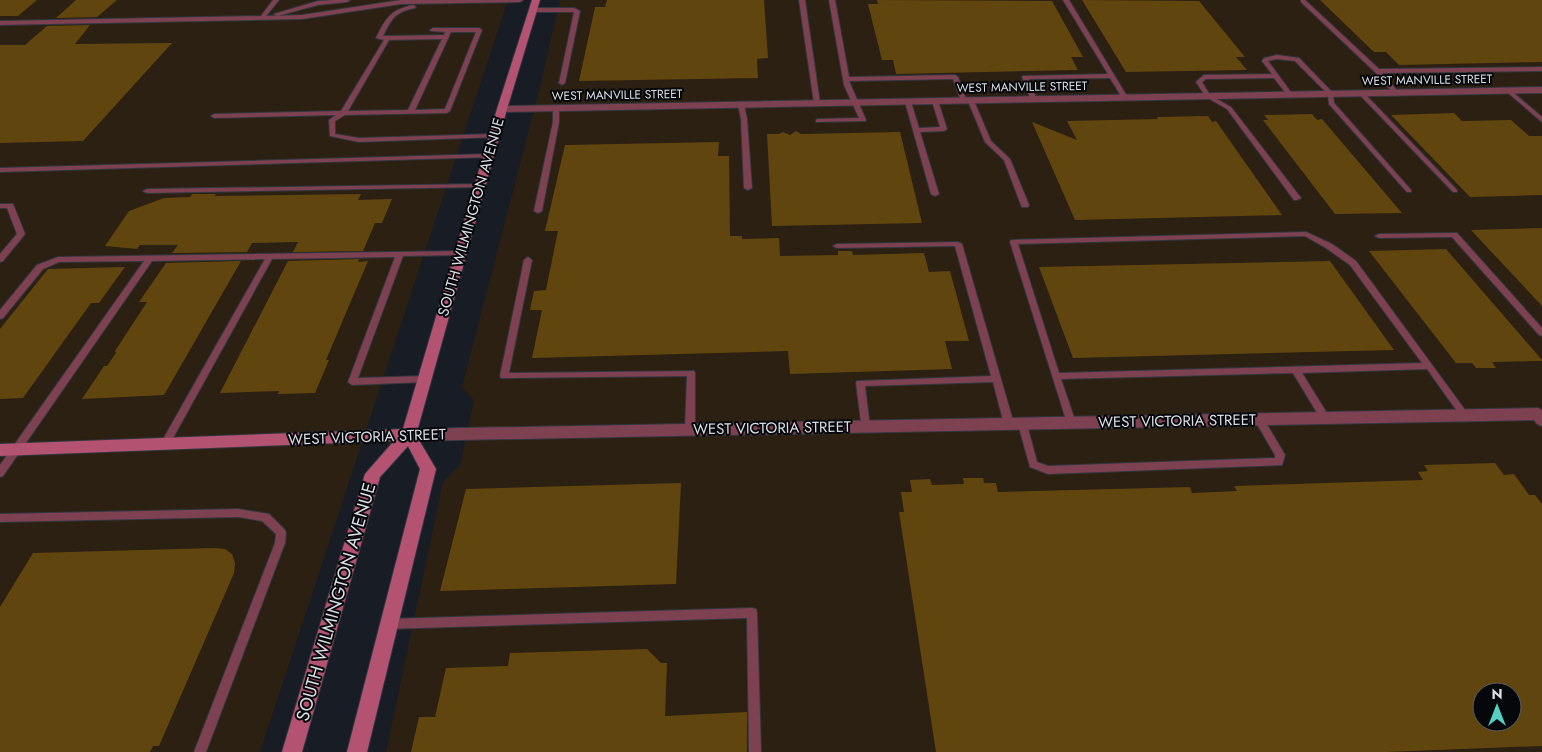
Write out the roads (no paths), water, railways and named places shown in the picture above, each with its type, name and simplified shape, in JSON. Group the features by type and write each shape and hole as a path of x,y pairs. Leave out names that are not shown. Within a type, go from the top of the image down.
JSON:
{"main road":[{"name":"SOUTH WILMINGTON AVENUE","path":"292,752 373,474 409,435 494,136 535,5"},
{"name":"WEST VICTORIA STREET","path":"0,450 409,435"},
{"path":"356,752 428,469 409,435"}],"street":[{"name":"WEST MANVILLE STREET","path":"502,109 1542,90"},
{"name":"WEST VICTORIA STREET","path":"409,435 1538,414 1542,420"}],"lane":[{"path":"262,18 276,0"},
{"path":"307,0 318,3"},
{"path":"262,18 318,3 347,0"},
{"path":"0,23 302,17 401,2 520,0"},
{"path":"802,0 817,104"},
{"path":"818,121 863,120 846,79 832,0"},
{"path":"1066,0 1125,98"},
{"path":"1303,1 1377,71 1396,93"},
{"path":"446,37 379,38 392,14 401,8 416,6 535,5 574,10 577,12 562,83"},
{"path":"214,116 446,111 479,30 432,30"},
{"path":"411,111 450,30"},
{"path":"388,38 343,114 332,120 332,135 359,140 494,136"},
{"path":"1290,95 1266,60 1277,57 1296,59 1331,94 1331,103 1409,191"},
{"path":"1377,71 1542,68"},
{"path":"1034,100 1025,78 1112,76"},
{"path":"1276,76 1204,77 1199,82 1208,96 1229,108 1297,198"},
{"path":"846,79 955,77 988,142 1007,159 1025,205"},
{"path":"1509,91 1542,120"},
{"path":"1362,94 1455,191"},
{"path":"916,130 944,129 935,101"},
{"path":"908,102 935,194"},
{"path":"741,105 744,119 748,188"},
{"path":"538,212 556,122 556,108"},
{"path":"0,170 489,156"},
{"path":"147,191 480,186"},
{"path":"0,206 10,206 21,234 0,259"},
{"path":"1071,423 1014,242 1306,234 1329,246 1352,263 1465,416"},
{"path":"1379,236 1454,236 1542,333"},
{"path":"837,246 958,244 997,379 1033,464 1048,470 1279,462 1280,455 1259,419"},
{"path":"0,316 40,267 58,260 461,252"},
{"path":"400,254 352,382 425,380"},
{"path":"165,444 270,256"},
{"path":"0,473 150,259"},
{"path":"528,260 504,376 691,372 690,430"},
{"path":"1056,376 1429,366"},
{"path":"1296,370 1325,418"},
{"path":"865,427 860,383 997,379"},
{"path":"0,518 238,513 265,518 281,533 280,544 200,752"},
{"path":"388,624 752,613 755,752"}]}
